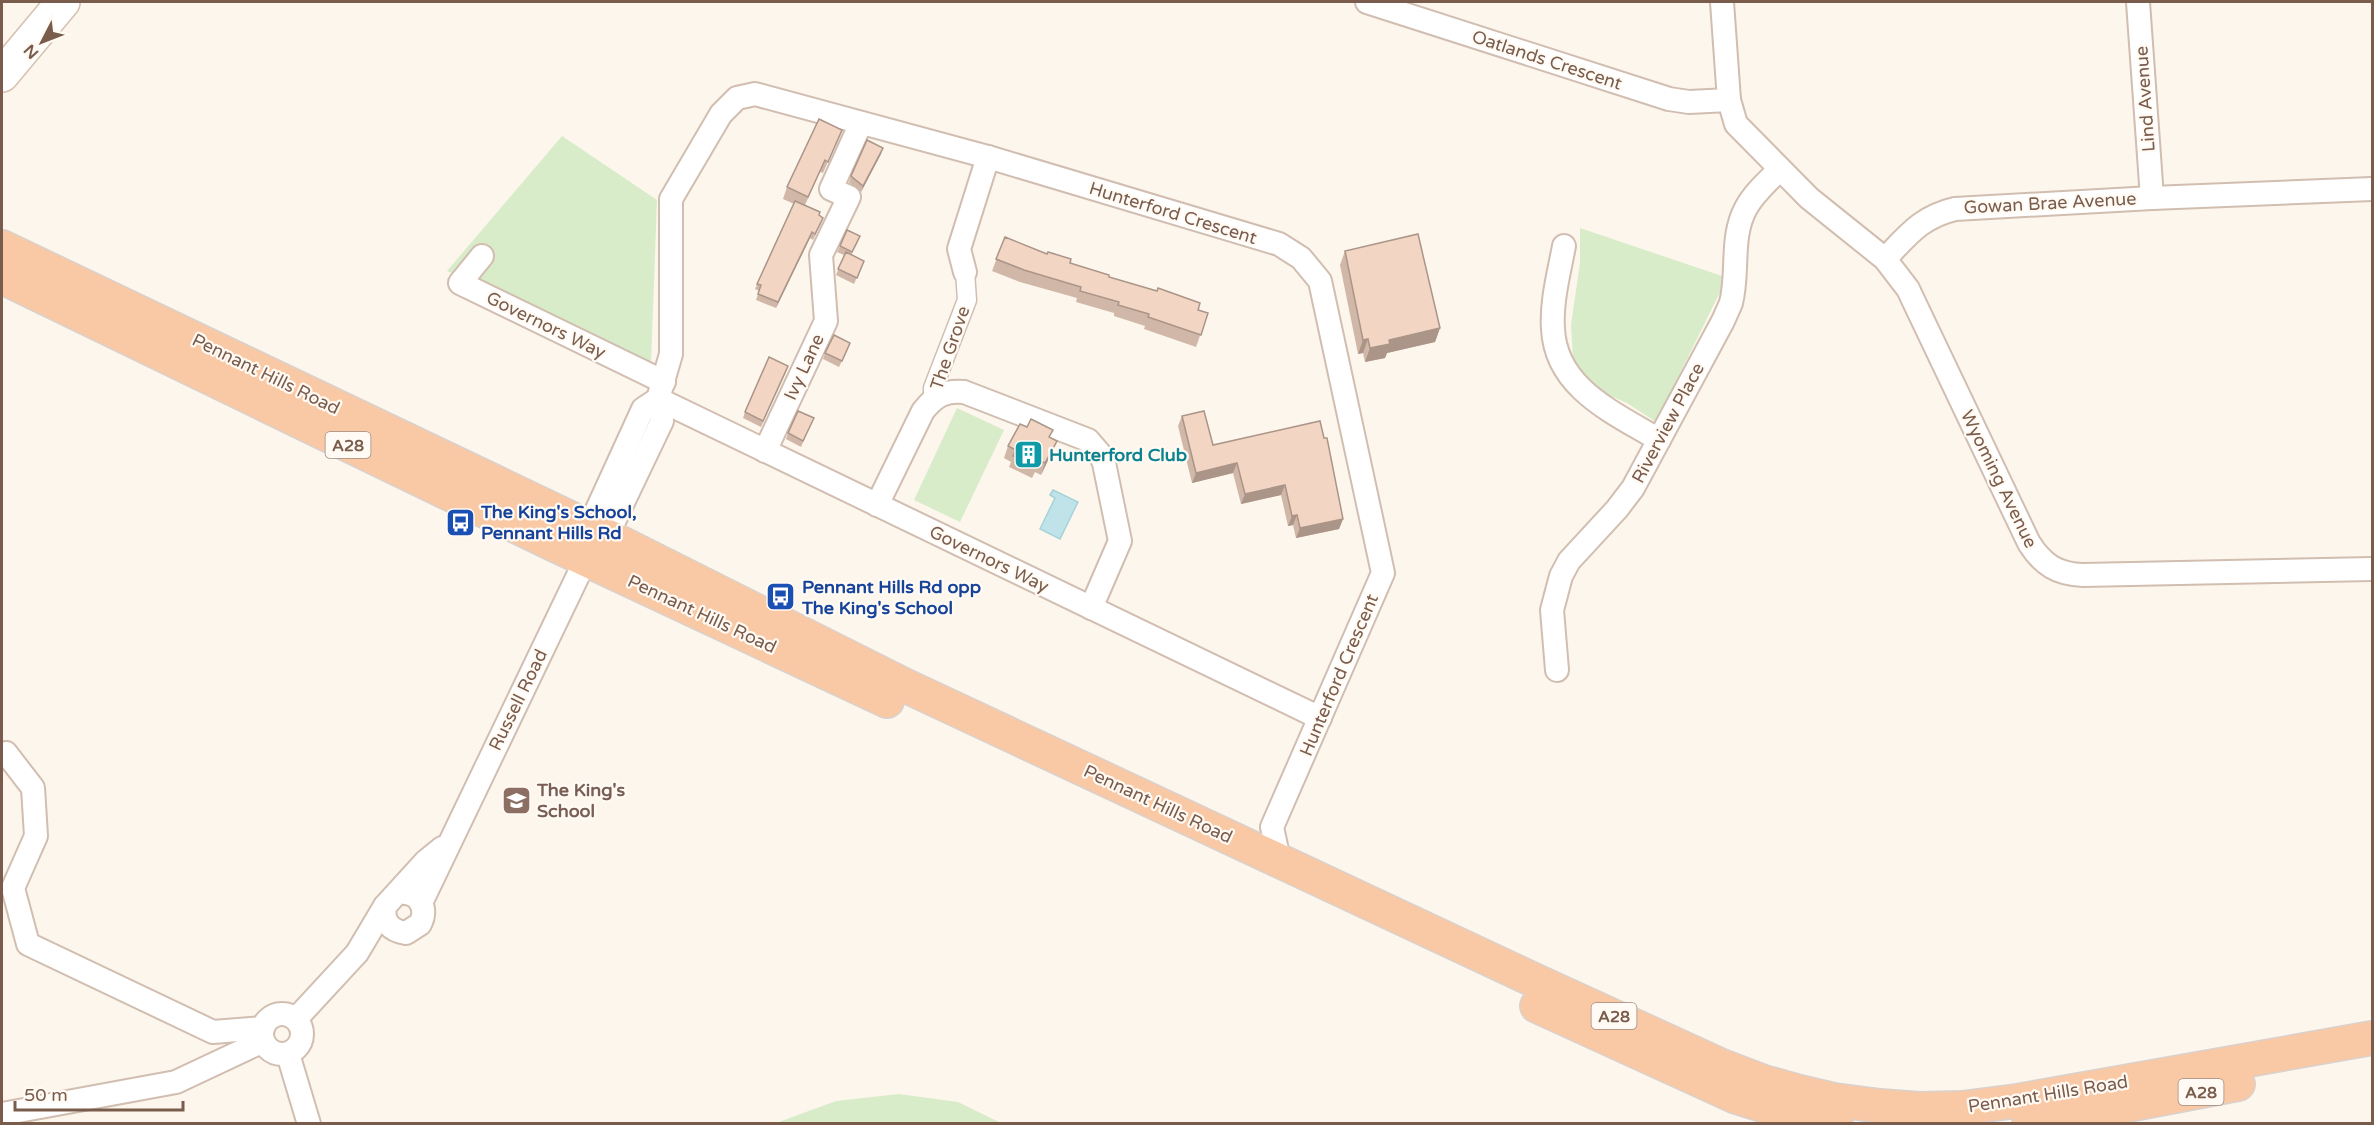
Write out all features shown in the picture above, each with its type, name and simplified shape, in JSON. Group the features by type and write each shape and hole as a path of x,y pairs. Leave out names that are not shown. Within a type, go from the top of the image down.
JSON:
{"highway":[{"name":"Pennant Hills Road","path":"2,247 1680,1073 1734,1096 1790,1114 1836,1124"},
{"name":"Pennant Hills Road","path":"2,278 594,540 1536,981 1722,1066 1764,1082 1834,1100 1919,1109 1962,1108 2017,1101 2373,1038"},
{"name":"Pennant Hills Road","path":"2029,1124 2373,1059"}],"main road":[{"path":"2,75 63,2"}],"street":[{"name":"Oatlands Crescent","path":"1368,2 1669,99 1689,102 1729,100"},
{"path":"1722,2 1729,100 1736,124 1823,210 1885,260"},
{"name":"Lind Avenue","path":"2138,2 2152,198"},
{"name":"Hunterford Crescent","path":"661,391 671,354 671,199 721,114 737,98 755,94 988,158 1280,244 1301,258 1320,281 1383,573 1272,827 1279,860"},
{"name":"Ivy Lane","path":"765,451 826,321 821,255 849,197 831,189 861,123"},
{"name":"The Grove","path":"933,399 933,388 967,300 959,249 988,158"},
{"name":"Riverview Place","path":"1557,670 1552,610 1561,576 1575,553 1627,498 1659,440 1731,303 1736,286 1736,246 1740,219 1747,205 1780,169"},
{"name":"Gowan Brae Avenue","path":"1885,260 1924,220 1940,212 1955,209 2373,189"},
{"path":"1564,246 1552,327 1558,353 1569,376 1589,398 1659,440"},
{"name":"Governors Way","path":"482,256 460,283 661,391 765,451 1320,718"},
{"name":"Wyoming Avenue","path":"1885,260 1908,289 2029,543 2036,554 2052,569 2083,575 2373,569"},
{"path":"594,540 643,409 661,391"},
{"path":"877,505 916,423 933,399 944,393 964,392 1088,440 1100,454 1104,463 1120,541 1091,608"},
{"name":"Russell Road","path":"422,903 594,540"},
{"path":"6,753 33,788 36,836 14,888 28,944 213,1032 263,1034"},
{"path":"296,1019 357,953 392,899 426,861 450,841"},
{"path":"412,894 422,903 424,915 418,927 406,933 393,930 385,920 392,899 412,894"},
{"path":"357,953 393,930"},
{"path":"2,1114 176,1082 263,1034 271,1017 277,1015 290,1015 296,1019 300,1024 303,1037 296,1049 288,1054 278,1054 272,1051 263,1034"},
{"path":"288,1054 309,1124"}],"green space":[{"path":"562,136 657,200 651,365 447,271"},
{"path":"1580,228 1722,276 1721,290 1656,422 1627,403 1590,387 1573,359 1571,325 1580,263"},
{"path":"957,408 1004,430 960,522 914,500"},
{"path":"899,1094 958,1102 1001,1123 776,1123 836,1101"}],"water":[{"path":"1053,490 1078,502 1060,539 1040,529 1055,498 1050,495"}],"building":[{"path":"819,119 842,130 828,162 825,160 808,197 787,187"},
{"path":"867,140 883,148 863,186 851,176"},
{"path":"795,201 820,212 819,215 823,218 815,234 812,232 778,302 758,294 761,285 757,284"},
{"path":"847,230 860,236 852,252 840,246"},
{"path":"1418,234 1440,328 1389,340 1390,344 1370,348 1368,339 1363,340 1345,251"},
{"path":"1005,237 1047,254 1048,252 1071,259 1070,263 1109,275 1109,277 1157,291 1158,288 1200,303 1198,310 1208,313 1201,335 1148,317 1149,314 1118,305 1119,302 1080,291 1081,287 996,259"},
{"path":"846,252 864,261 857,278 838,269"},
{"path":"834,335 850,343 842,361 825,353"},
{"path":"769,357 788,366 763,421 745,412"},
{"path":"798,411 814,418 803,441 788,433"},
{"path":"1204,411 1213,445 1320,421 1324,438 1327,438 1343,519 1300,528 1297,515 1292,516 1285,485 1245,494 1237,463 1196,473 1182,416"},
{"name":"Hunterford Club","path":"1031,419 1053,430 1049,437 1057,441 1045,463 1039,460 1036,466 1013,456 1016,450 1008,446 1020,424 1027,427"}],"place":[{"name":"Hunterford Club","path":"1028,455"},
{"name":"The King's School, Pennant Hills Rd","path":"460,522"},
{"name":"Pennant Hills Rd opp The King's School","path":"781,597"},
{"name":"The King's School","path":"516,800"}]}
